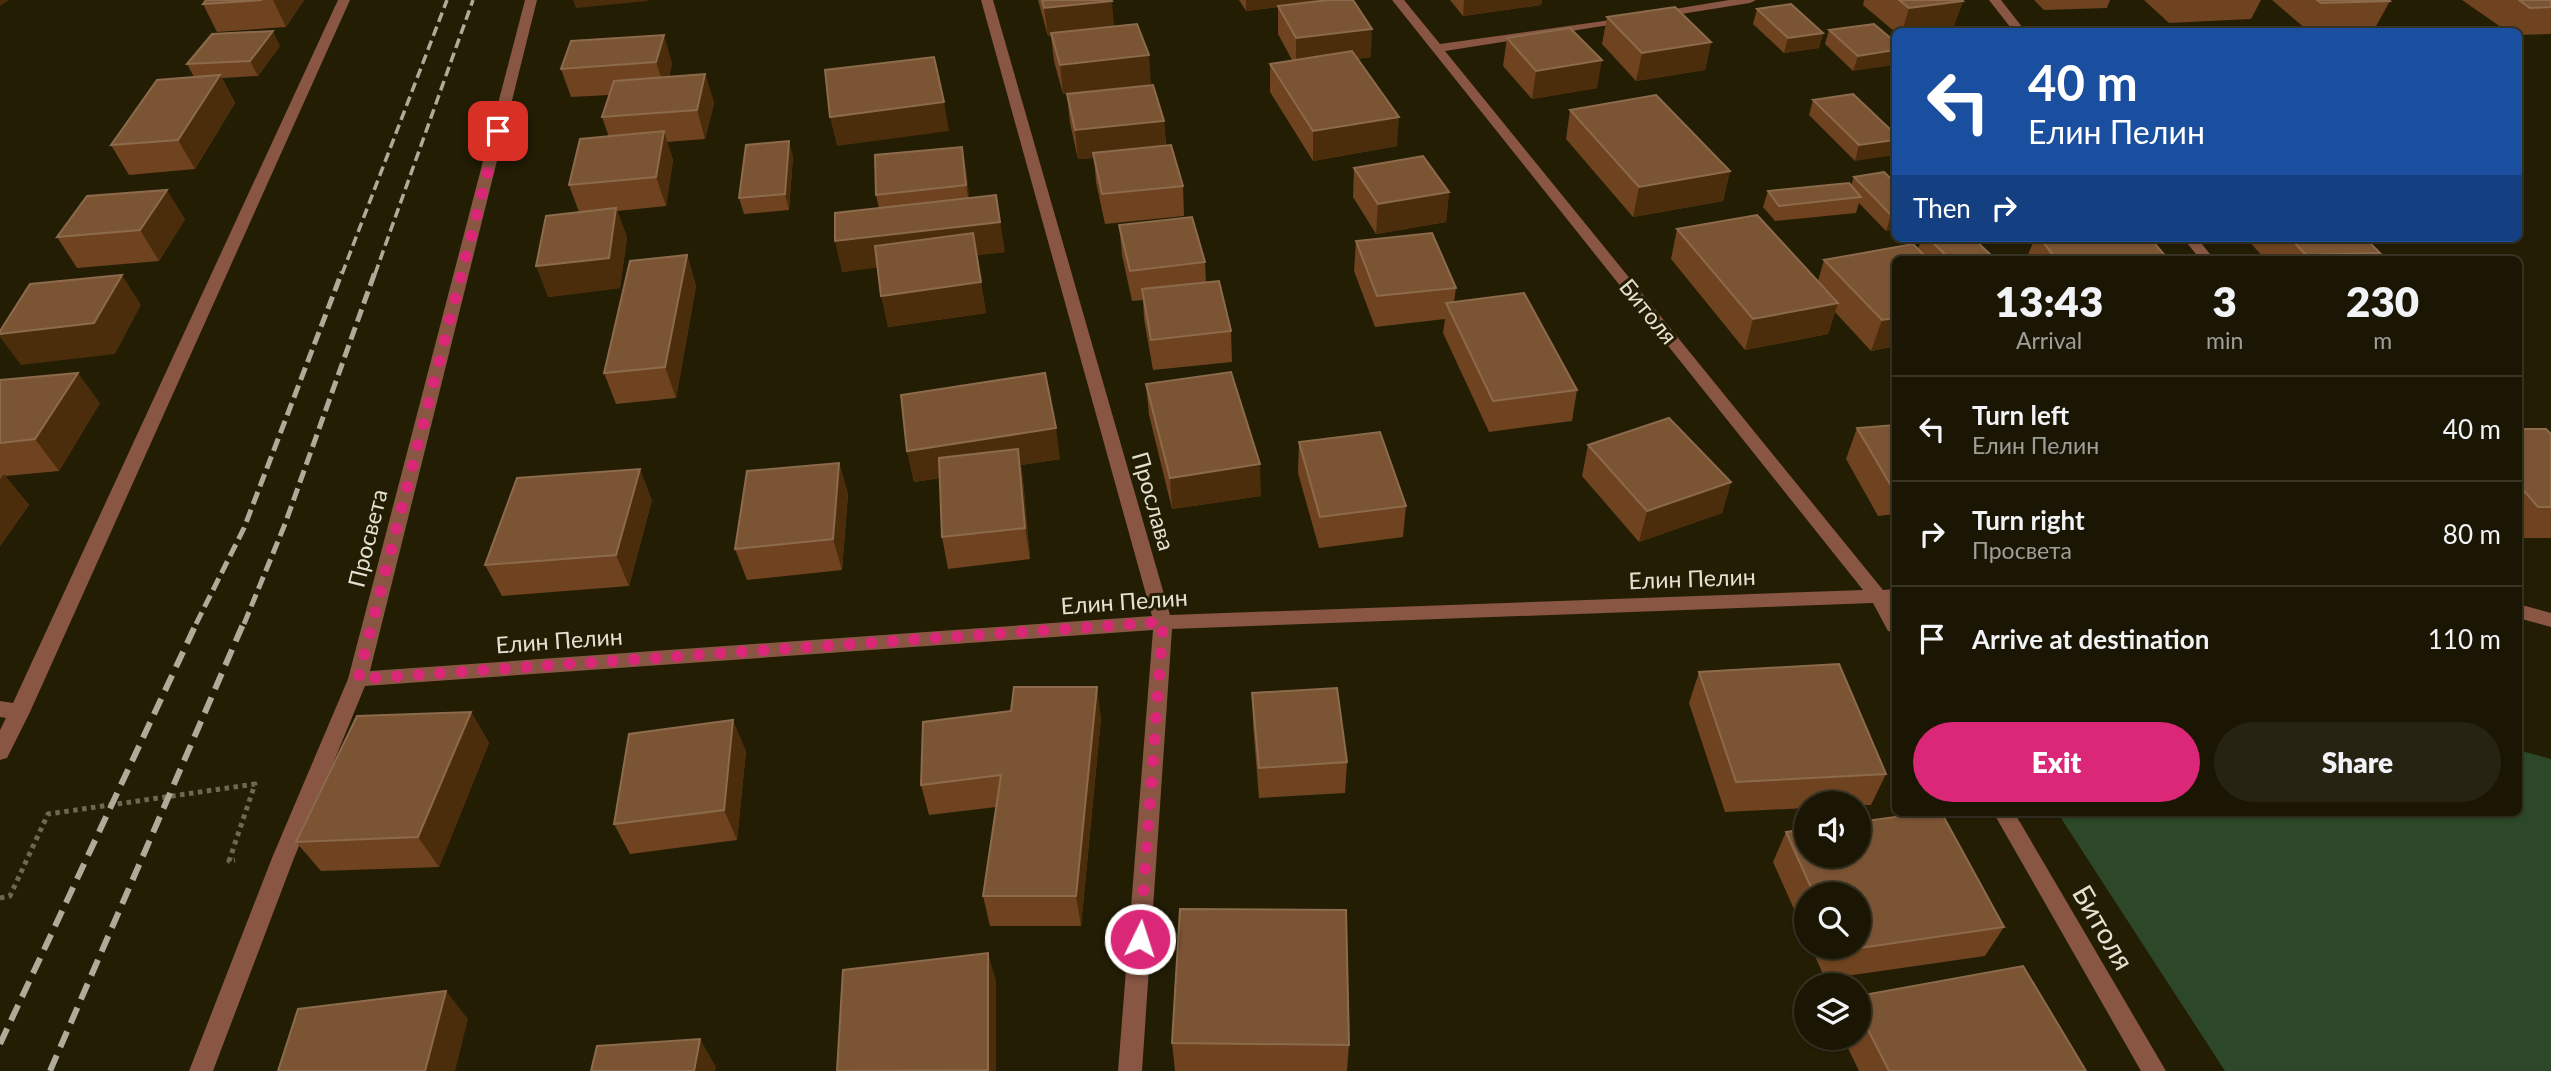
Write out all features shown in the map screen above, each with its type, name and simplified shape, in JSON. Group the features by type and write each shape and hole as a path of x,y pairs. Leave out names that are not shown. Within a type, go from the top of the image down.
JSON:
{"street":[{"path":"0,752 10,710 344,0"},
{"name":"Просвета","path":"201,1071 282,858 358,679 531,0"},
{"name":"Прослава","path":"987,0 1163,622 1130,1071"},
{"name":"Битоля","path":"1398,0 1886,596 1892,616"},
{"path":"1438,48 1749,0"},
{"path":"1995,0 2018,28"},
{"path":"2193,242 2205,256"},
{"name":"Елин Пелин","path":"358,679 1163,622 1886,596"},
{"path":"2522,612 2551,620"},
{"name":"Битоля","path":"2005,816 2154,1071"}],"path":[{"path":"0,898 10,897 48,814 255,784"}],"green space":[{"path":"2522,751 2551,759 2551,1071 2225,1071 2060,816 2522,816"}],"building":[{"path":"206,0 262,0 203,4"},
{"path":"1042,0 1111,0 1112,1 1044,8"},
{"path":"1353,0 1372,29 1296,38 1278,6"},
{"path":"1899,0 1962,0 1963,1 1909,8"},
{"path":"2317,0 2389,0 2390,1 2321,3"},
{"path":"2519,0 2551,0 2551,7 2530,8"},
{"path":"1791,4 1823,33 1788,38 1757,9"},
{"path":"1675,7 1711,42 1642,53 1607,17"},
{"path":"1137,24 1149,55 1060,65 1051,33"},
{"path":"1874,24 1892,39 1892,50 1858,56 1829,30"},
{"path":"1570,28 1602,60 1536,71 1507,38"},
{"path":"273,31 250,61 187,64 212,34"},
{"path":"664,35 656,62 561,69 571,41"},
{"path":"1352,51 1399,117 1313,131 1270,64"},
{"path":"934,57 944,102 830,117 825,70"},
{"path":"705,74 697,110 602,117 614,81"},
{"path":"220,75 178,140 111,145 157,80"},
{"path":"1153,85 1164,121 1075,130 1067,94"},
{"path":"1853,94 1892,131 1892,140 1859,145 1813,100"},
{"path":"1656,95 1730,171 1639,187 1570,110"},
{"path":"664,131 656,177 569,185 580,139"},
{"path":"789,141 785,194 739,198 746,145"},
{"path":"1171,145 1183,186 1102,194 1093,153"},
{"path":"962,147 966,185 876,195 875,155"},
{"path":"1423,156 1449,192 1378,204 1354,168"},
{"path":"1884,172 1892,180 1892,215 1891,215 1854,177"},
{"path":"1849,183 1861,197 1779,206 1768,191"},
{"path":"167,190 140,230 57,237 87,196"},
{"path":"996,195 1000,222 835,241 835,213"},
{"path":"616,208 609,258 536,266 546,216"},
{"path":"1757,215 1838,303 1753,319 1677,229"},
{"path":"1192,217 1205,262 1130,271 1119,225"},
{"path":"973,233 981,282 881,296 875,246"},
{"path":"1432,233 1456,288 1377,296 1356,241"},
{"path":"1932,242 1977,242 1992,256 1947,256"},
{"path":"2043,242 2153,242 2165,256 2054,256"},
{"path":"2294,242 2369,242 2380,253 2306,255"},
{"path":"1913,244 1925,256 1892,256 1892,318 1882,320 1824,260"},
{"path":"687,255 665,367 604,373 630,261"},
{"path":"122,275 94,323 0,334 30,284"},
{"path":"1219,281 1231,331 1151,340 1142,289"},
{"path":"1524,293 1577,390 1493,401 1446,303"},
{"path":"1231,372 1260,464 1170,478 1146,384"},
{"path":"78,373 35,439 0,443 0,380"},
{"path":"1045,373 1056,428 907,451 901,395"},
{"path":"1669,418 1731,482 1647,511 1588,445"},
{"path":"1892,425 1892,484 1890,484 1857,428"},
{"path":"2522,429 2546,429 2551,434 2551,507 2538,507 2522,489"},
{"path":"1380,432 1406,506 1320,517 1299,442"},
{"path":"1018,449 1025,528 942,537 939,458"},
{"path":"839,463 833,539 735,549 747,471"},
{"path":"640,469 616,555 485,565 517,478"},
{"path":"1839,664 1886,774 1736,782 1699,672"},
{"path":"1014,687 1097,687 1076,896 983,896 1001,775 921,785 923,722 1011,711"},
{"path":"1337,688 1347,762 1259,768 1252,693"},
{"path":"471,712 418,837 296,842 357,716"},
{"path":"733,720 724,810 614,824 629,734"},
{"path":"1902,816 1943,816 2004,927 1871,946 1871,882 1809,882 1802,868 1871,868 1871,820"},
{"path":"1794,831 1794,850 1786,832"},
{"path":"1180,909 1346,910 1349,1045 1172,1043"},
{"path":"988,953 988,1070 837,1071 843,970"},
{"path":"2023,966 2086,1071 1889,1071 1871,1036 1871,994"},
{"path":"446,991 425,1071 278,1071 298,1009"},
{"path":"700,1039 694,1071 591,1071 597,1046"}],"railway":[{"path":"342,274 447,0"},
{"path":"375,274 473,0"},
{"path":"197,622 244,528 342,272"},
{"path":"244,624 285,524 375,272"},
{"path":"0,1044 197,622"},
{"path":"50,1071 244,622"}],"route":[{"path":"498,131 358,679 1163,622 1140,939"}]}
